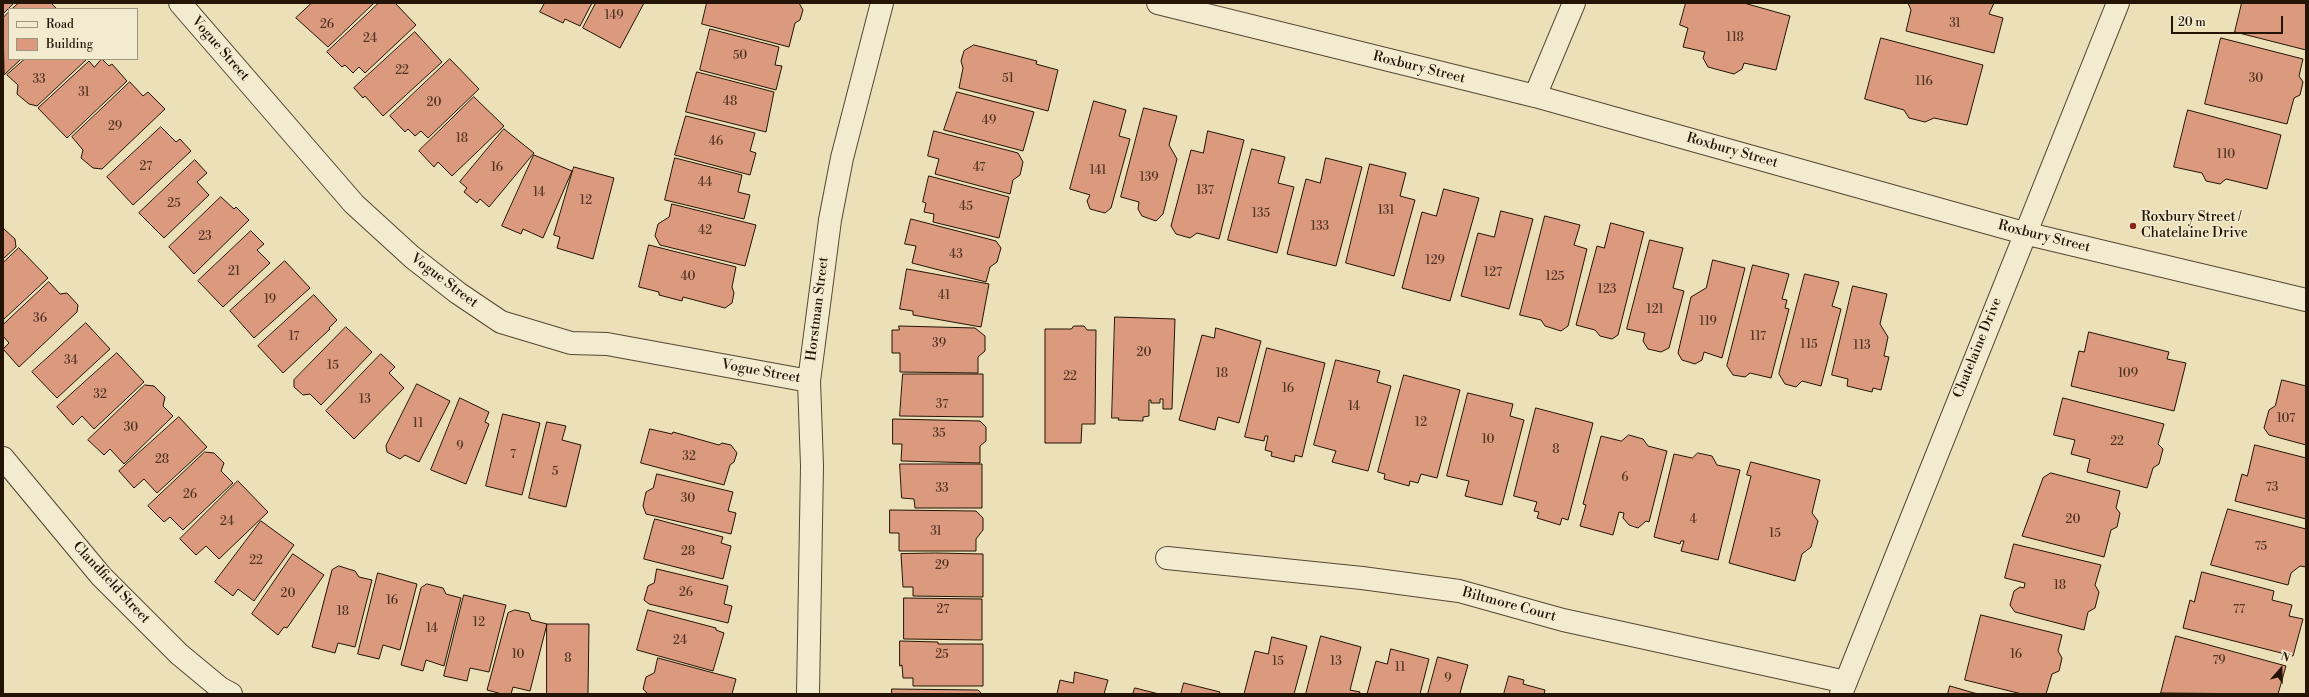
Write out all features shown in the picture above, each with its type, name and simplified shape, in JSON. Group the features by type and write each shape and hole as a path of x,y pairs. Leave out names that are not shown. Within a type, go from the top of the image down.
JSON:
{"street":[{"name":"Vogue Street","path":"180,3 354,204 412,257 458,293 501,322 571,343 607,344 809,381"},
{"name":"Horstman Street","path":"808,694 812,466 809,381 830,220 842,158 882,3"},
{"name":"Roxbury Street","path":"1158,3 1535,96 2024,233 2306,300"},
{"path":"1535,96 1574,3"},
{"name":"Chatelaine Drive","path":"1843,688 2024,233 2118,3"},
{"name":"Clandfield Street","path":"3,458 101,576 179,654 220,688 231,694"},
{"name":"Biltmore Court","path":"1167,558 1362,578 1459,591 1563,620 1843,688"}],"building":[{"path":"3,3 14,3 8,8 3,14"},
{"path":"19,3 51,3 56,8 13,8"},
{"path":"312,3 374,3 328,47 296,18"},
{"path":"379,3 395,3 416,25 365,73 359,67 353,73 345,65 342,67 327,52"},
{"path":"545,3 592,3 580,26 565,19 563,23 540,12"},
{"path":"596,3 644,3 620,48 583,28"},
{"path":"707,3 799,3 803,10 800,20 795,23 789,47 702,24"},
{"path":"1686,3 1744,3 1790,16 1776,70 1744,63 1742,69 1734,74 1708,67 1703,58 1705,52 1683,47 1688,28 1680,25"},
{"path":"1908,3 1994,3 1989,14 2003,18 1994,53 1906,31 1911,10"},
{"path":"2242,3 2306,3 2306,50 2235,32"},
{"path":"8,13 8,60 20,60 4,75 3,18"},
{"path":"710,29 779,47 775,65 782,66 776,90 700,70"},
{"path":"415,32 442,62 383,116 365,96 363,98 354,88"},
{"path":"1881,38 1983,65 1967,125 1934,118 1925,122 1909,118 1904,110 1865,99"},
{"path":"2221,38 2303,59 2299,76 2303,82 2300,95 2294,98 2287,124 2205,104"},
{"path":"974,45 1037,61 1036,64 1058,70 1048,111 959,88 963,68 961,61 964,51"},
{"path":"450,59 479,89 428,138 421,131 415,136 408,129 405,132 390,116"},
{"path":"24,60 86,60 37,106 29,104 17,94 18,85 7,75"},
{"path":"101,60 103,60 109,66 112,64 127,81 67,138 38,108 89,61 94,67"},
{"path":"697,72 774,92 766,132 686,112"},
{"path":"130,82 143,96 148,92 165,109 102,169 93,168 81,158 83,150 72,137"},
{"path":"957,92 1034,112 1023,151 944,130"},
{"path":"474,97 504,126 452,176 438,162 434,167 419,151"},
{"path":"1094,101 1126,110 1119,136 1130,139 1111,208 1105,213 1090,209 1087,201 1090,195 1070,189"},
{"path":"1144,108 1177,116 1169,145 1177,159 1163,214 1156,221 1142,216 1138,209 1139,202 1121,197"},
{"path":"2188,110 2281,135 2267,189 2226,179 2220,184 2206,181 2202,173 2174,167"},
{"path":"686,116 755,133 750,151 756,153 750,175 675,155"},
{"path":"161,127 176,142 180,139 191,151 133,205 107,177"},
{"path":"504,129 534,153 489,207 480,199 477,203 464,192 467,188 460,182"},
{"path":"934,131 1018,153 1023,162 1020,175 1013,180 1010,194 935,174 939,159 928,156"},
{"path":"1208,131 1244,140 1219,239 1197,233 1190,238 1176,234 1171,226 1191,150 1203,153"},
{"path":"1252,149 1285,157 1278,183 1294,187 1277,253 1228,240"},
{"path":"534,155 572,171 543,238 523,229 521,234 502,226"},
{"path":"675,158 742,175 738,192 750,195 744,219 665,200"},
{"path":"1326,158 1362,167 1336,266 1287,254 1306,179 1320,183"},
{"path":"195,160 207,173 197,182 209,195 164,238 139,213"},
{"path":"1370,164 1406,173 1400,196 1415,200 1394,276 1346,263"},
{"path":"574,167 614,178 593,259 557,248 560,237 554,235"},
{"path":"929,176 1009,197 999,238 933,222 934,214 924,212 926,203 923,202"},
{"path":"1444,189 1479,198 1450,301 1402,288 1422,212 1436,216"},
{"path":"221,197 234,209 236,207 249,220 194,274 169,247"},
{"path":"672,204 756,225 745,266 660,245 655,236 658,224 669,217"},
{"path":"1501,211 1533,219 1509,309 1461,296 1478,233 1494,237"},
{"path":"1545,216 1580,225 1574,245 1587,249 1568,326 1561,331 1545,326 1541,320 1520,315"},
{"path":"911,219 996,241 1001,248 997,262 990,267 986,282 912,263 916,246 905,244"},
{"path":"1611,223 1644,232 1618,335 1612,339 1600,336 1595,330 1576,325 1597,246 1604,248"},
{"path":"3,228 15,239 16,247 3,259"},
{"path":"251,231 264,244 257,250 270,263 223,307 198,281"},
{"path":"1650,240 1683,248 1673,288 1684,291 1669,348 1661,352 1648,349 1643,341 1645,333 1627,329"},
{"path":"649,245 736,267 732,287 734,293 732,303 725,308 683,297 682,301 659,295 659,292 639,287"},
{"path":"19,248 48,278 3,320 3,263"},
{"path":"1713,260 1745,268 1722,358 1704,352 1702,360 1695,364 1682,360 1678,353 1691,297 1706,288"},
{"path":"285,261 310,288 254,338 230,311"},
{"path":"1753,265 1789,274 1782,299 1787,300 1785,308 1789,309 1771,378 1750,373 1745,377 1733,375 1727,366"},
{"path":"907,269 989,284 981,327 913,315 913,311 900,309"},
{"path":"1805,274 1839,282 1832,306 1841,309 1821,386 1802,381 1796,387 1785,384 1779,374"},
{"path":"49,282 60,294 67,293 78,305 77,312 19,367 3,349 9,343 3,336 3,325"},
{"path":"1853,286 1887,294 1880,324 1888,337 1884,356 1889,357 1881,390 1873,388 1872,392 1847,386 1848,379 1832,375"},
{"path":"314,295 337,320 329,328 330,329 283,373 258,346"},
{"path":"1115,317 1175,319 1172,409 1163,409 1163,399 1160,399 1160,403 1151,403 1151,400 1149,400 1149,416 1143,417 1143,421 1118,420 1119,418 1112,418"},
{"path":"86,323 110,349 57,398 32,372"},
{"path":"899,326 975,328 985,336 985,351 978,357 978,373 900,372 900,353 892,353 892,330 899,330"},
{"path":"1074,326 1084,326 1087,330 1096,330 1095,424 1082,424 1081,443 1045,443 1045,329 1071,329"},
{"path":"346,327 372,352 321,405 310,394 303,395 294,387 294,380"},
{"path":"1216,328 1261,341 1239,423 1218,417 1215,430 1179,420 1202,335 1214,338"},
{"path":"2089,332 2169,352 2167,359 2186,363 2174,411 2071,386 2079,351 2084,352"},
{"path":"1267,348 1325,363 1302,457 1295,455 1294,462 1271,456 1272,452 1265,450 1268,436 1265,436 1264,441 1245,437"},
{"path":"117,353 144,382 94,429 82,416 73,425 57,407"},
{"path":"381,354 395,367 389,373 404,388 354,439 326,411"},
{"path":"1336,360 1380,371 1377,382 1391,386 1368,471 1332,462 1336,451 1314,445"},
{"path":"903,374 983,374 983,417 900,416"},
{"path":"1404,375 1460,390 1437,478 1421,474 1418,483 1410,481 1409,486 1384,479 1385,474 1378,472"},
{"path":"2282,380 2306,386 2306,445 2269,435 2264,428 2269,410 2275,406"},
{"path":"417,384 450,401 419,462 405,455 400,459 387,452 386,446"},
{"path":"145,385 154,386 165,397 163,406 173,416 124,464 110,449 104,455 88,440"},
{"path":"1468,393 1513,404 1510,416 1524,420 1502,505 1465,496 1469,481 1447,476"},
{"path":"460,398 489,412 485,422 489,424 466,484 431,470"},
{"path":"2063,398 2164,424 2158,444 2163,449 2159,464 2153,468 2147,488 2087,472 2090,459 2071,454 2075,440 2054,435"},
{"path":"1536,408 1593,423 1568,520 1562,518 1560,525 1537,518 1539,512 1534,511 1537,502 1514,496"},
{"path":"503,414 540,423 522,495 486,486"},
{"path":"179,417 207,447 157,493 144,479 134,488 119,471"},
{"path":"893,419 980,421 986,427 986,441 980,446 980,463 901,461 902,444 893,444"},
{"path":"547,422 566,426 562,440 581,445 566,507 529,498"},
{"path":"650,429 672,434 673,432 719,445 722,443 731,445 737,453 734,462 730,465 724,485 641,463"},
{"path":"1629,435 1643,439 1648,446 1667,451 1649,522 1646,521 1638,528 1629,525 1623,518 1624,513 1619,512 1613,535 1580,526 1586,505 1583,504 1601,436 1621,441"},
{"path":"2255,445 2306,458 2306,519 2235,501 2242,474 2247,476"},
{"path":"205,452 214,453 224,463 221,471 233,483 183,530 170,517 164,522 148,506"},
{"path":"1698,453 1712,456 1717,465 1740,470 1718,560 1681,551 1684,541 1681,541 1680,544 1654,537 1674,454 1692,458"},
{"path":"1751,462 1820,480 1812,513 1818,521 1811,547 1802,554 1795,581 1729,563 1751,476 1747,475"},
{"path":"900,464 982,464 982,508 915,508 914,499 902,498"},
{"path":"2051,473 2120,491 2116,508 2120,513 2117,527 2111,530 2104,557 2022,536 2043,478"},
{"path":"657,474 733,492 728,511 736,513 731,534 646,514 643,506 646,492 653,488"},
{"path":"238,481 268,512 219,559 206,546 196,555 180,539"},
{"path":"2228,509 2306,529 2306,567 2300,566 2291,573 2288,585 2211,565"},
{"path":"890,510 976,511 983,518 983,530 976,539 976,551 899,551 899,533 890,533"},
{"path":"655,519 723,537 721,543 731,546 723,579 644,559"},
{"path":"261,521 294,545 254,601 238,589 233,596 215,582"},
{"path":"2014,544 2101,565 2095,585 2099,592 2095,608 2088,612 2084,630 2015,612 2010,605 2014,591 2020,587 2024,588 2025,583 2005,578"},
{"path":"293,554 324,575 287,628 284,627 278,635 252,614"},
{"path":"901,554 983,554 983,597 913,596 913,587 903,587"},
{"path":"339,566 355,571 359,577 372,580 355,647 338,643 335,653 312,647 332,570"},
{"path":"657,569 728,586 724,604 732,606 728,623 649,604 644,600 648,586 654,583"},
{"path":"2202,572 2274,591 2272,600 2292,605 2289,616 2303,619 2293,656 2183,628 2190,600 2194,602"},
{"path":"378,573 417,584 400,650 383,645 379,659 358,654"},
{"path":"427,584 443,588 446,594 461,598 444,666 426,660 423,671 401,665 421,588"},
{"path":"464,595 506,605 489,672 470,668 467,681 444,676"},
{"path":"904,598 982,599 982,640 904,639"},
{"path":"515,610 529,613 531,620 547,624 530,691 513,687 511,694 502,694 487,690 508,613"},
{"path":"648,610 716,628 716,630 724,633 713,671 637,650"},
{"path":"1981,615 2062,635 2058,651 2062,658 2059,671 2052,674 2046,694 2022,694 1965,680"},
{"path":"547,624 589,624 588,694 547,694"},
{"path":"1321,636 1361,647 1350,690 1360,692 1359,694 1306,694"},
{"path":"2176,636 2286,666 2278,694 2161,693"},
{"path":"1272,637 1307,646 1294,694 1244,694 1255,651 1268,654"},
{"path":"900,641 938,642 938,644 983,644 983,686 913,686 913,678 903,678 902,665 900,666"},
{"path":"1391,649 1429,659 1420,694 1367,694 1376,661 1387,664"},
{"path":"1438,657 1468,665 1460,693 1462,694 1428,694"},
{"path":"658,658 736,679 732,694 648,694 643,689 646,677 654,673"},
{"path":"1075,672 1108,680 1104,694 1057,694 1060,680 1073,683"},
{"path":"1509,676 1524,680 1523,684 1545,690 1544,694 1504,694"},
{"path":"1184,683 1220,692 1219,694 1181,694"},
{"path":"1950,686 1974,693 1980,694 1948,694"},
{"path":"1135,688 1159,694 1133,694"},
{"path":"892,689 978,690 982,694 892,694"}],"place":[{"name":"Roxbury Street / Chatelaine Drive","path":"2133,226"}]}
